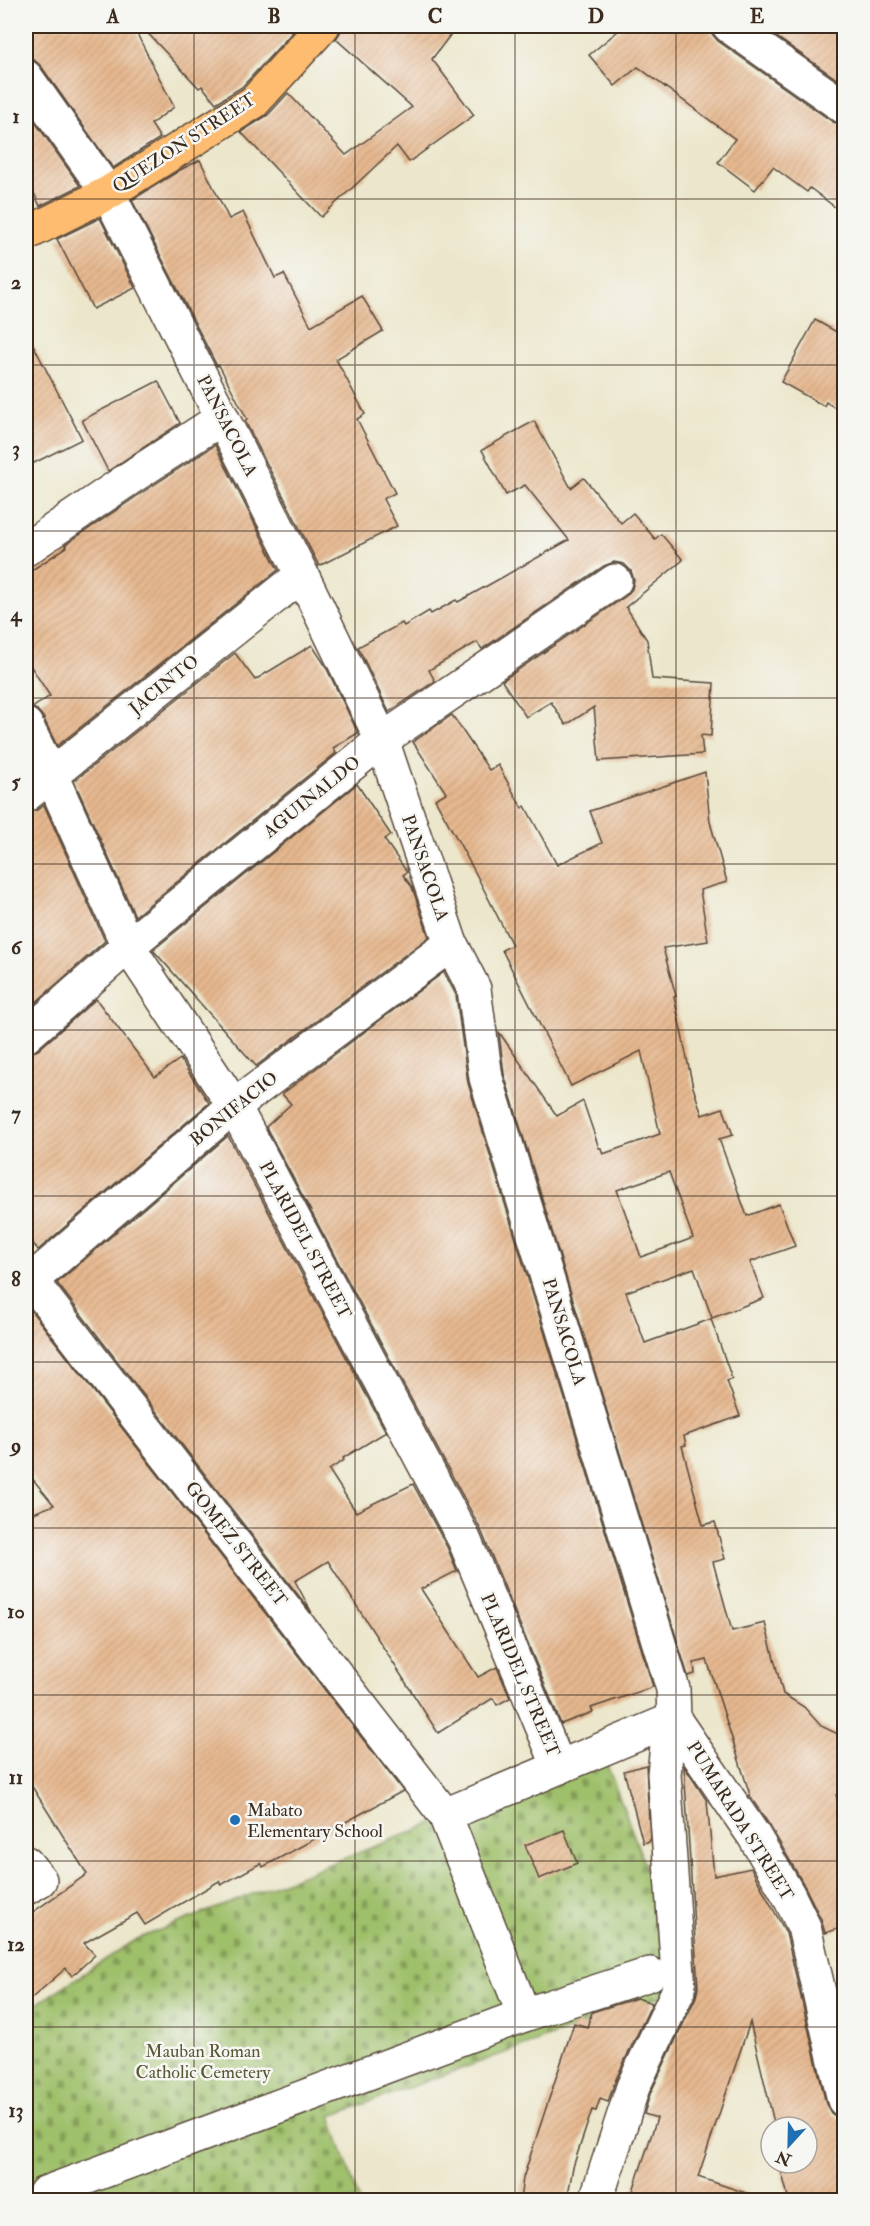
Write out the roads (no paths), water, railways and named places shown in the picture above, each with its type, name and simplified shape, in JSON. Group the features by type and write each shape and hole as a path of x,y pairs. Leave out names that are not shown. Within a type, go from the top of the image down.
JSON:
{"main road":[{"name":"QUEZON STREET","path":"26,234 108,192 254,102 323,26"}],"street":[{"path":"729,26 844,107"},
{"name":"PANSACOLA","path":"26,77 108,192 302,574 382,740 451,944 474,989 486,1078 673,1689 674,1719 664,1774 679,1989 633,2087 596,2200"},
{"path":"26,549 222,418"},
{"name":"JACINTO","path":"26,795 302,574"},
{"name":"AGUINALDO","path":"26,1036 128,946 382,740 615,581"},
{"name":"PLARIDEL STREET","path":"26,725 128,946 234,1106 464,1539 559,1767"},
{"name":"BONIFACIO","path":"27,1280 234,1106 451,944"},
{"name":"GOMEZ STREET","path":"27,1280 445,1815 525,2015"},
{"path":"445,1815 674,1719"},
{"name":"PUMARADA STREET","path":"674,1719 754,1836 831,1975 844,2100"},
{"path":"45,2193 525,2015 650,1974"}],"place":[{"name":"Mabato Elementary School","path":"235,1820"}],"park label":[{"name":"Mauban Roman Catholic Cemetery","path":"203,2061"}]}
